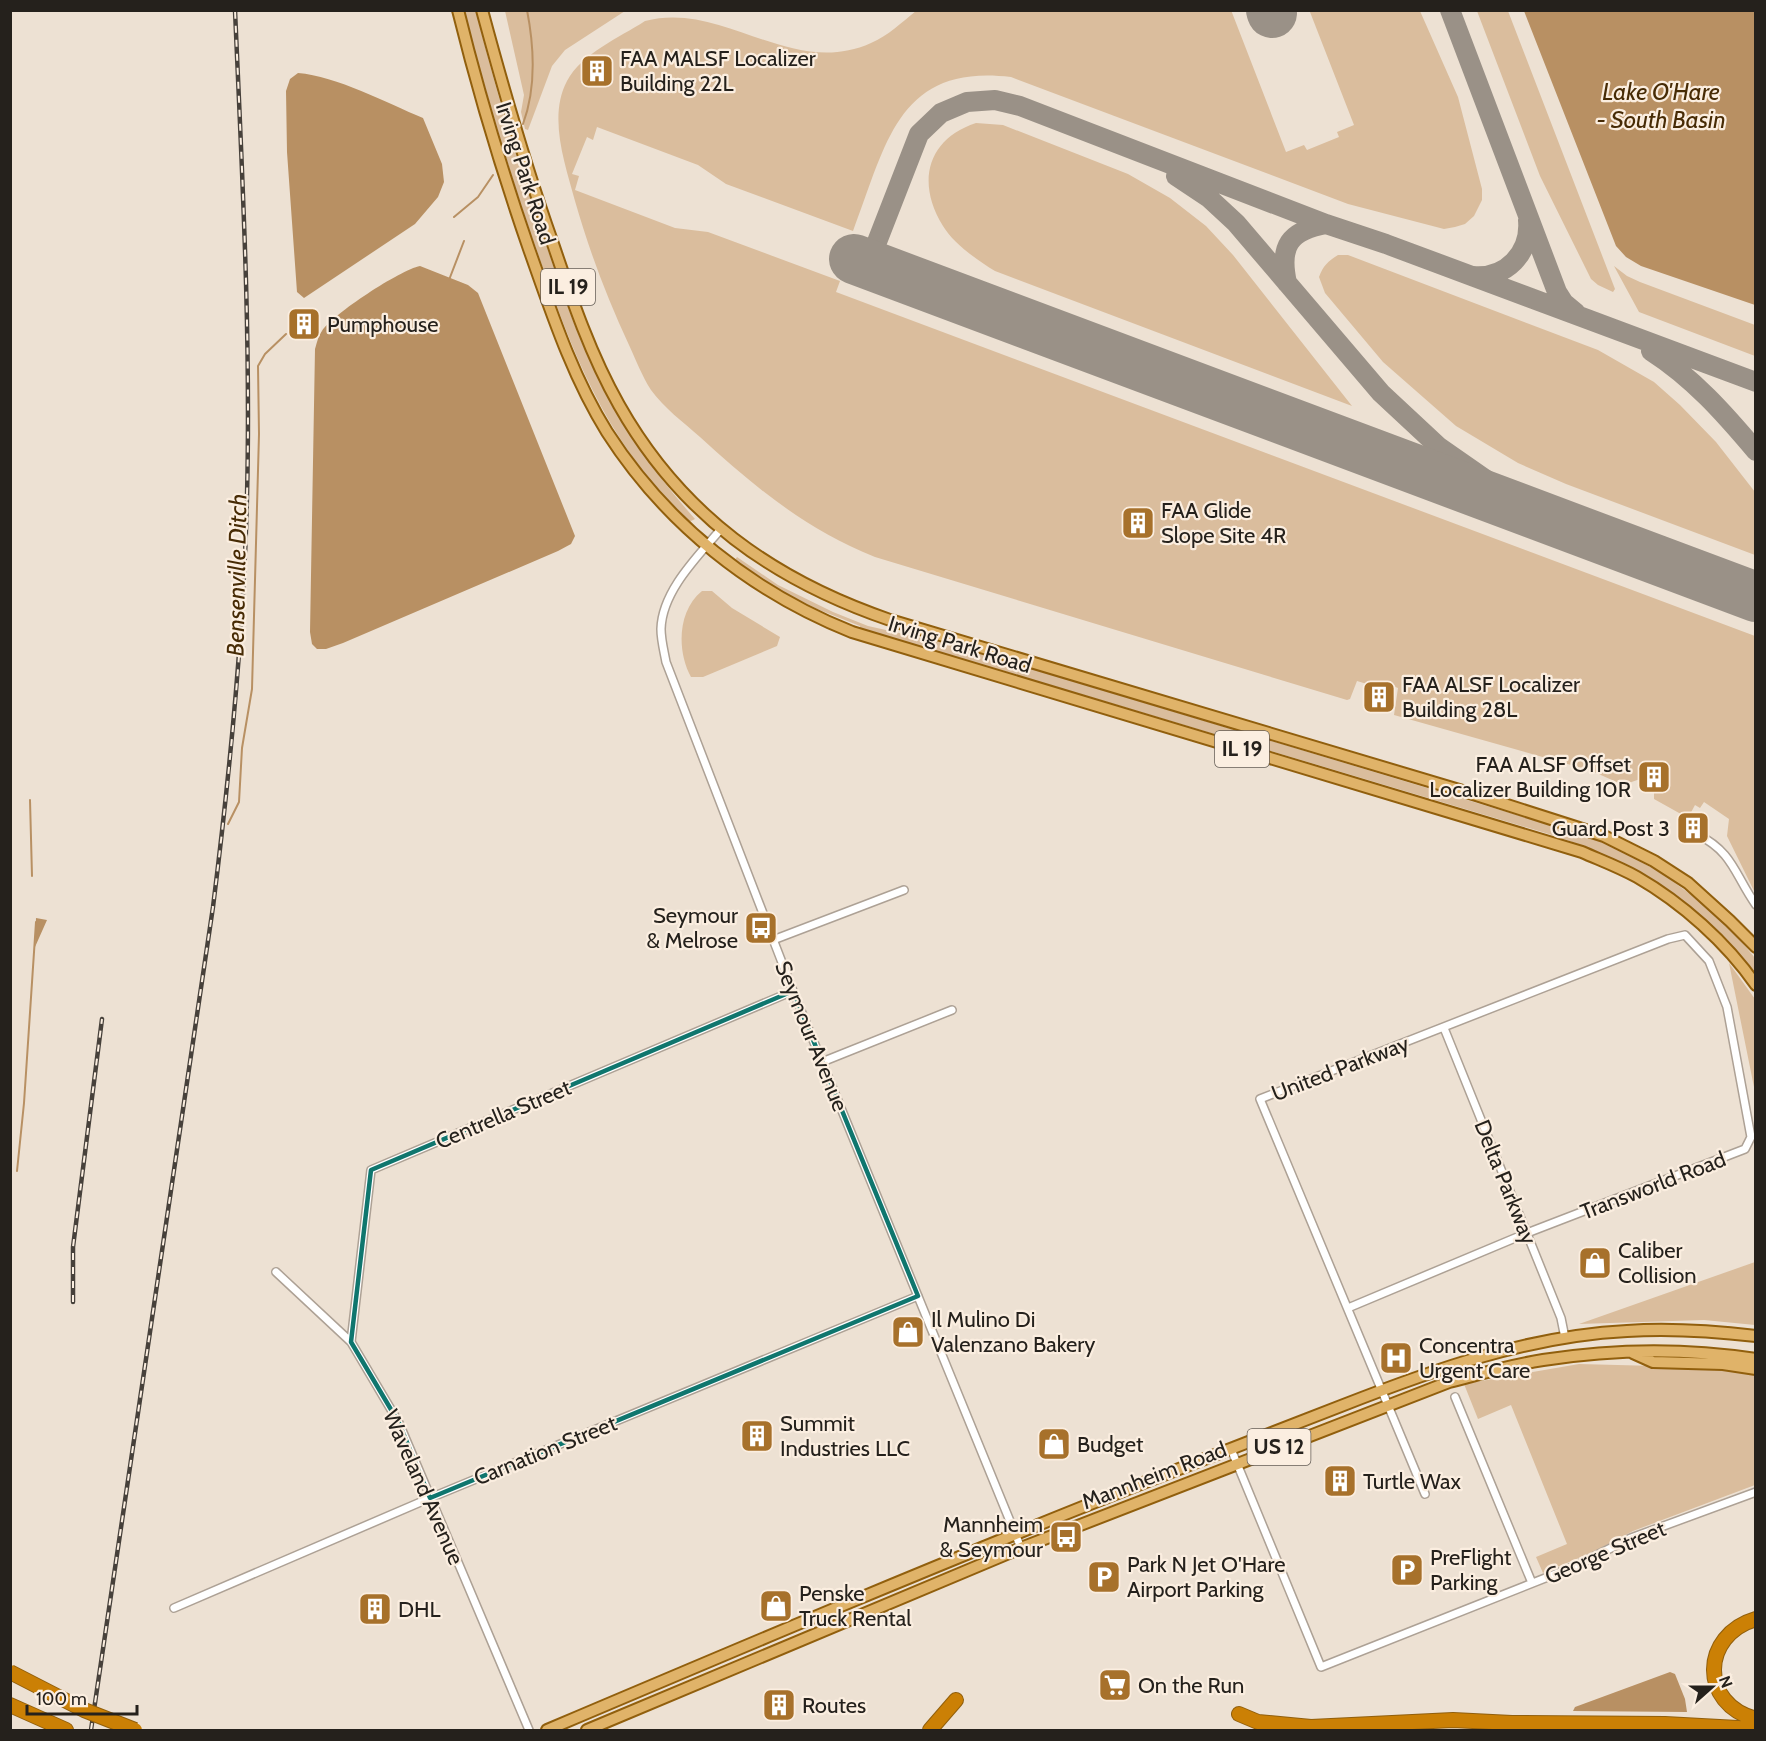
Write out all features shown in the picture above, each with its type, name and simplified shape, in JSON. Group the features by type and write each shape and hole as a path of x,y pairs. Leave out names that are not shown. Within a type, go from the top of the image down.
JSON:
{"highway":[{"path":"1755,1619 1732,1632 1724,1641 1715,1659 1712,1673 1720,1695 1728,1705 1755,1719"},
{"path":"10,1672 84,1710 135,1731"},
{"path":"930,1731 957,1700"},
{"path":"10,1705 66,1731"},
{"path":"1239,1714 1258,1722 1311,1727 1453,1720 1512,1723 1665,1724 1755,1729"},
{"path":"1425,1731 1512,1723"}],"main road":[{"name":"Irving Park Road","path":"458,10 483,104 520,221 550,306 585,390 607,431 629,463 672,514 706,547 735,569 802,610 852,632 1582,852 1636,876 1666,896 1714,937 1755,985"},
{"name":"Irving Park Road","path":"482,10 534,190 576,311 598,364 624,413 656,461 698,508 721,529 775,567 827,596 890,620 1508,804 1604,836 1654,861 1688,883 1755,947"},
{"name":"Mannheim Road","path":"1015,1534 1449,1365 1565,1338 1626,1330 1668,1330 1755,1336"},
{"name":"Mannheim Road","path":"1021,1548 1449,1382 1508,1367 1585,1354 1627,1351 1688,1352 1755,1359"},
{"path":"1627,1351 1653,1362 1723,1364 1755,1369"},
{"name":"US 12","path":"547,1731 1015,1534"},
{"name":"US 12","path":"587,1731 1021,1548"}],"street":[{"name":"Seymour Avenue","path":"721,529 681,579 666,603 661,629 666,662 793,992 1021,1548"},
{"path":"1697,834 1712,842 1731,861 1755,904"},
{"path":"773,940 904,890"},
{"name":"United Parkway","path":"1425,1494 1260,1099 1668,939 1685,935"},
{"name":"Transworld Road","path":"1348,1308 1527,1233 1745,1149 1751,1137 1727,1007 1709,961 1685,935"},
{"name":"Centrella Street","path":"351,1342 371,1170 793,992"},
{"path":"822,1062 952,1010"},
{"name":"Delta Parkway","path":"1444,1028 1561,1318 1565,1338"},
{"name":"Waveland Avenue","path":"276,1272 351,1342 399,1423 529,1731"},
{"name":"Carnation Street","path":"174,1608 430,1498 918,1296"},
{"path":"1455,1397 1532,1583"},
{"path":"1231,1449 1237,1463"},
{"name":"George Street","path":"1237,1463 1321,1668 1588,1561 1631,1538 1755,1492"}],"highlighted area":[{"path":"793,991 918,1296 430,1498 399,1423 351,1342 371,1170"}],"shaded area":[{"path":"1231,10 1286,152 1304,145 1307,150 1339,137 1337,132 1354,125 1310,12 1420,11 1458,97 1482,189 1482,200 1474,216 1465,224 1444,229 1348,204 1011,77 973,76 943,83 920,97 902,117 887,141 853,231 726,184 698,165 597,127 593,140 587,137 572,174 579,176 575,190 675,228 708,232 840,281 836,292 1755,636 1755,893 1727,836 1729,819 1704,802 1700,808 1695,805 1688,818 1654,799 1654,792 1667,787 1660,772 1623,785 1592,771 1394,715 1398,688 1393,686 1390,691 1357,681 1350,699 1347,700 875,557 849,546 803,520 761,490 668,409 648,385 613,310 592,256 560,141 561,95 574,71 591,54 645,21 674,17 730,28 785,46 813,52 842,52 877,40 895,29 916,11"},
{"path":"464,11 476,11 521,168 563,295 585,350 626,428 652,466 695,519 689,522 660,492 635,461 614,429 579,362 517,192"},
{"path":"505,11 625,11 565,50 552,66 528,130 525,129 521,112 524,95"},
{"path":"1477,11 1508,11 1615,289 1613,292 1591,279 1540,176"},
{"path":"976,123 1003,125 1128,174 1170,198 1206,226 1233,255 1352,406 995,271 974,257 953,239 943,226 930,194 929,179 931,164 937,151 946,140 959,130"},
{"path":"1338,255 1348,255 1598,350 1654,382 1716,442 1755,492 1755,555 1566,484 1518,463 1456,426 1383,362 1325,293 1319,277 1326,264"},
{"path":"1614,266 1640,282 1755,325 1755,356 1639,312"},
{"path":"737,557 778,585 868,626 953,645 1593,838 1661,874 1702,903 1721,920 1755,958 1755,975 1713,927 1665,888 1638,872 1582,846 1552,835 860,628 860,626 817,609 783,592 735,560"},
{"path":"702,591 712,591 732,608 780,637 777,646 703,677 691,677 683,656 682,632 688,609"},
{"path":"1729,963 1755,999 1755,1092"},
{"path":"1755,1262 1755,1325 1704,1320 1579,1324"},
{"path":"1579,1364 1694,1367 1755,1374 1755,1485 1633,1531 1593,1552 1543,1573 1536,1557 1567,1544 1511,1405 1478,1419 1464,1384"}],"water":[{"name":"Lake O'Hare - South Basin","path":"1524,11 1755,11 1755,305 1641,266 1626,257 1616,246"},
{"path":"298,73 345,85 423,118 442,164 444,182 438,197 415,224 304,298 297,292 287,152 286,91 290,79"},
{"path":"420,266 468,285 478,293 575,536 571,544 558,551 343,643 326,649 317,649 312,644 310,632 315,349 321,333 339,314 398,275"},
{"path":"36,918 47,920 35,947"},
{"path":"1670,1672 1675,1674 1685,1699 1687,1712 1573,1711 1575,1707"}],"waterway":[{"name":"Bensenville Ditch","path":"523,124 530,96 533,67 527,10"},
{"name":"Bensenville Ditch","path":"454,217 478,197 493,175"},
{"path":"449,280 464,241"},
{"name":"Bensenville Ditch","path":"228,824 239,802 242,748 252,689 259,434 258,366 265,354 286,334"},
{"path":"30,800 32,876"},
{"path":"17,1171 24,1103 36,922"}],"taxiway":[{"path":"1450,10 1557,292 1564,303 1576,313"},
{"path":"868,265 919,134 941,113 967,102 995,100 1020,106 1326,224 1386,244 1756,382"},
{"path":"1176,176 1209,198 1236,223 1381,393 1439,447 1495,486 1578,529"},
{"path":"1473,276 1496,273 1514,262 1525,243 1528,220"},
{"path":"1287,283 1285,259 1290,242 1303,231 1326,224"},
{"path":"1651,351 1694,384 1756,451"}],"runway":[{"path":"854,259 1756,597"}],"railway":[{"path":"91,1730 213,907 235,702 243,599 248,435 245,253 235,10"},
{"path":"73,1302 73,1247 102,1019"}],"place":[{"name":"FAA MALSF Localizer Building 22L","path":"597,71"},
{"name":"Pumphouse","path":"304,324"},
{"name":"FAA Glide Slope Site 4R","path":"1138,523"},
{"name":"FAA ALSF Localizer Building 28L","path":"1379,697"},
{"name":"FAA ALSF Offset Localizer Building 10R","path":"1654,777"},
{"name":"Guard Post 3","path":"1693,828"},
{"name":"Seymour & Melrose","path":"761,928"},
{"name":"Caliber Collision","path":"1595,1263"},
{"name":"Il Mulino Di Valenzano Bakery","path":"908,1332"},
{"name":"Concentra Urgent Care","path":"1396,1358"},
{"name":"Summit Industries LLC","path":"757,1436"},
{"name":"Budget","path":"1054,1444"},
{"name":"Turtle Wax","path":"1340,1481"},
{"name":"Mannheim & Seymour","path":"1066,1537"},
{"name":"PreFlight Parking","path":"1407,1570"},
{"name":"Park N Jet O'Hare Airport Parking","path":"1104,1577"},
{"name":"Penske Truck Rental","path":"776,1606"},
{"name":"DHL","path":"375,1609"},
{"name":"On the Run","path":"1115,1685"},
{"name":"Routes","path":"779,1705"}]}
